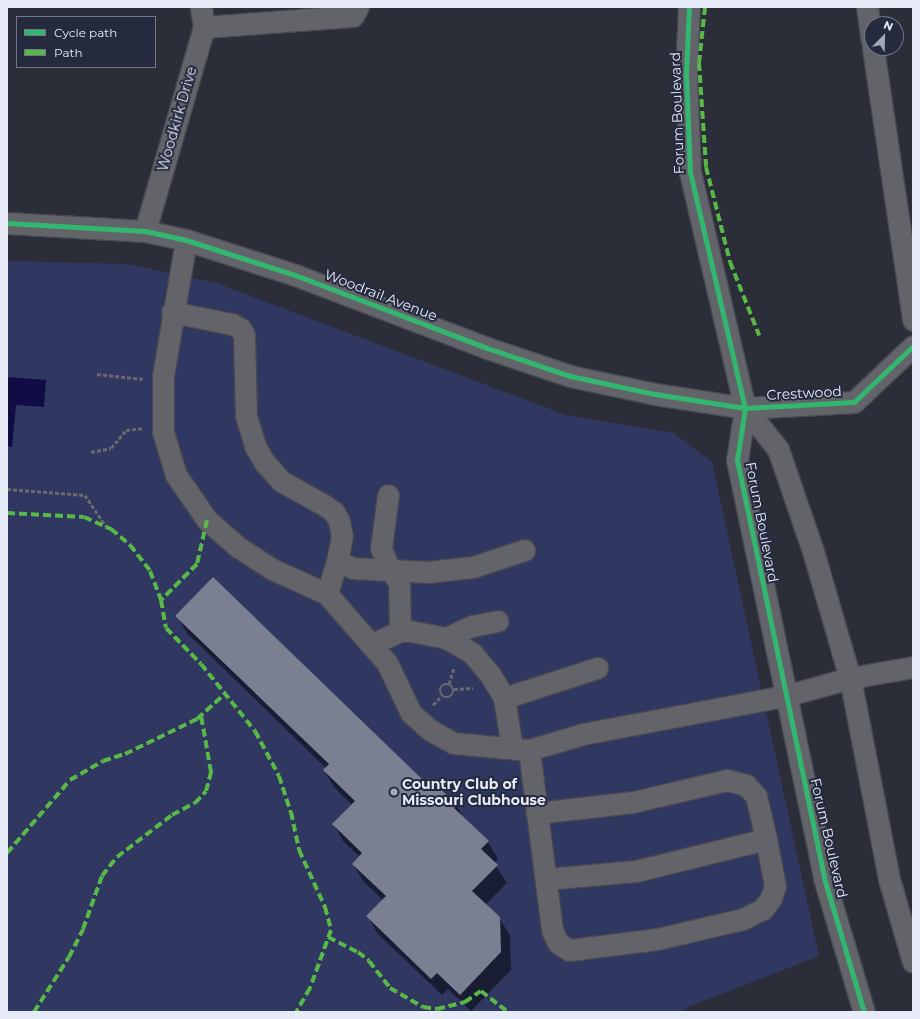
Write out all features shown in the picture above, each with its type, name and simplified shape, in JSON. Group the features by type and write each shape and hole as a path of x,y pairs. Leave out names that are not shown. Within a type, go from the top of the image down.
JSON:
{"street":[{"path":"202,17 353,16 358,7"},
{"name":"Forum Boulevard","path":"689,7 686,74 690,172 745,408 737,460 824,878 864,1012"},
{"name":"Woodkirk Drive","path":"145,231 202,17"},
{"path":"874,56 913,320"},
{"name":"Woodrail Avenue","path":"7,223 145,231 186,240 295,275 487,348 570,376 655,394 745,408"},
{"path":"186,240 172,312 163,381 163,428 176,475 207,520 238,547 272,569 327,594 387,663 411,713 430,730 453,743 520,749 583,734 785,696 850,678 913,667"},
{"path":"172,312 232,324 241,329 245,343 246,416 255,446 265,463 282,481 334,512 342,536 337,561 327,594"},
{"name":"Crestwood","path":"745,408 854,402 913,346"},
{"name":"Forum Boulevard","path":"745,408 779,451 813,551 850,678 889,879 913,962"},
{"path":"388,495 381,548 389,569 399,582 400,631"},
{"path":"337,561 353,568 427,572 474,567 524,550"},
{"path":"446,638 472,626 498,622"},
{"path":"372,644 400,631 446,638 472,654 491,676 504,698 520,749 537,813 552,930 558,943 569,950 657,939 743,919 763,909 775,886 756,796 746,785 727,780 633,802 537,813"},
{"path":"504,698 597,668"},
{"path":"546,879 636,871 766,838"}],"path":[{"path":"97,374 163,381"},
{"path":"91,452 111,448 126,430 163,428"},
{"path":"7,489 84,495 107,528"},
{"path":"447,683 451,685 454,689 452,695 443,697 439,691 440,686 447,683"}],"shaded area":[{"path":"7,261 127,264 216,283 566,415 674,433 712,462 819,956 688,1007 682,1012 7,1012"},
{"path":"7,377 46,380 44,407 16,405 12,447 7,446"}],"building":[{"name":"Country Club of Missouri Clubhouse","path":"213,577 425,782 429,778 457,805 454,808 489,841 481,849 498,865 472,891 500,917 501,952 460,995 437,973 431,979 366,916 386,896 352,864 362,853 332,824 355,801 323,770 329,764 175,616"}],"marked path":[{"path":"705,7 699,63 706,167 730,262 759,335"},
{"path":"7,513 84,517 111,529 130,545 150,571 161,600"},
{"path":"207,520 197,564 161,600 166,628 201,664 255,731 279,776 291,812 299,850 325,907 331,930 310,988 296,1012"},
{"path":"7,853 70,780 103,761 125,754 197,719 225,694"},
{"path":"34,1012 69,957 83,929 102,876 117,857 172,815 195,803 206,791 211,772 201,715"},
{"path":"328,937 358,952 369,961 390,988 423,1007 437,1009 465,1002 481,991 508,1012"}],"cycle path":[{"path":"689,7 686,74 690,172 745,408 737,460 824,878 864,1012"},
{"path":"7,223 145,231 186,240 295,275 487,348 570,376 655,394 745,408 854,402 913,346"}],"place":[{"name":"Country Club of Missouri Clubhouse","path":"394,792"}]}
